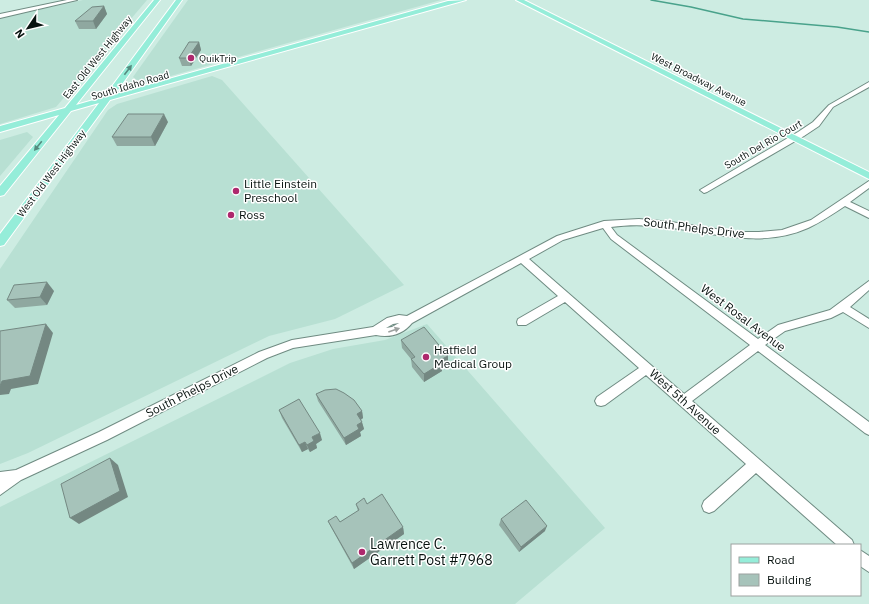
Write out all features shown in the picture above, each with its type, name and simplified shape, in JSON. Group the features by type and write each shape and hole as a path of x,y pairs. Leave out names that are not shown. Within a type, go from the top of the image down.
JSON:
{"main road":[{"path":"104,102 179,0"},
{"name":"South Idaho Road","path":"0,134 256,56 265,55 451,1 463,0"},
{"name":"West Broadway Avenue","path":"520,0 869,176"},
{"path":"156,1 165,5 168,9 166,18"},
{"name":"East Old West Highway","path":"66,113 156,1"},
{"path":"124,42 149,42"},
{"name":"West Old West Highway","path":"0,241 104,102"},
{"path":"0,193 66,113"},
{"name":"South Idaho Road","path":"0,129 66,113"}],"street":[{"path":"0,16 74,0"},
{"name":"South Del Rio Court","path":"704,190 816,124 831,106 869,84"},
{"name":"South Phelps Drive","path":"0,489 17,476 103,436 263,355 292,344 376,331 385,333 404,326 408,320 560,238 579,230 604,224 640,221 669,224 724,234 766,235 794,230 810,224 869,184"},
{"path":"844,202 869,215"},
{"name":"West Rosal Avenue","path":"604,224 614,237 869,429"},
{"name":"West 5th Avenue","path":"523,259 846,544"},
{"path":"684,402 757,344 787,325 820,318 843,307 869,285"},
{"path":"522,322 566,296"},
{"path":"843,307 869,324"},
{"path":"601,401 647,368"},
{"path":"709,506 756,464"},
{"name":"South Phelps Drive","path":"0,478 17,476"},
{"path":"861,558 869,565"}],"shaded area":[{"path":"83,0 147,0 56,107 0,124 0,18"},
{"path":"188,0 441,0 142,84 133,77"},
{"path":"212,76 222,80 404,285 335,319 269,336 28,453 0,464 0,269 108,110 117,104"},
{"path":"27,132 33,137 0,176 0,140"},
{"path":"427,324 605,528 515,604 0,604 0,507 290,363 333,349 385,340"}],"building":[{"path":"104,6 93,21 75,21 92,7"},
{"path":"189,42 199,42 188,58 179,58"},
{"path":"128,114 164,114 151,137 112,137"},
{"path":"47,282 40,297 7,300 14,285"},
{"path":"46,324 30,376 2,381 0,386 0,331"},
{"name":"Hatfield Medical Group","path":"424,327 448,356 440,360 442,363 424,374 411,359 415,357 401,340"},
{"path":"336,389 354,400 362,411 357,414 362,422 357,425 359,429 344,438 316,394 325,390"},
{"path":"299,399 320,433 312,437 314,441 307,445 305,442 299,445 279,410"},
{"path":"110,458 120,491 70,518 61,484"},
{"name":"Lawrence C. Garrett Post #7968","path":"382,494 403,527 352,563 328,521 336,516 340,522 359,510 356,504 364,498 367,504"},
{"path":"526,500 547,526 521,547 501,519"}],"waterway":[{"path":"651,0 691,7 743,19 837,27 869,32"}],"place":[{"name":"QuikTrip","path":"191,58"},
{"name":"Little Einstein Preschool","path":"236,191"},
{"name":"Ross","path":"231,215"},
{"name":"Hatfield Medical Group","path":"426,357"},
{"name":"Lawrence C. Garrett Post #7968","path":"362,552"}]}
